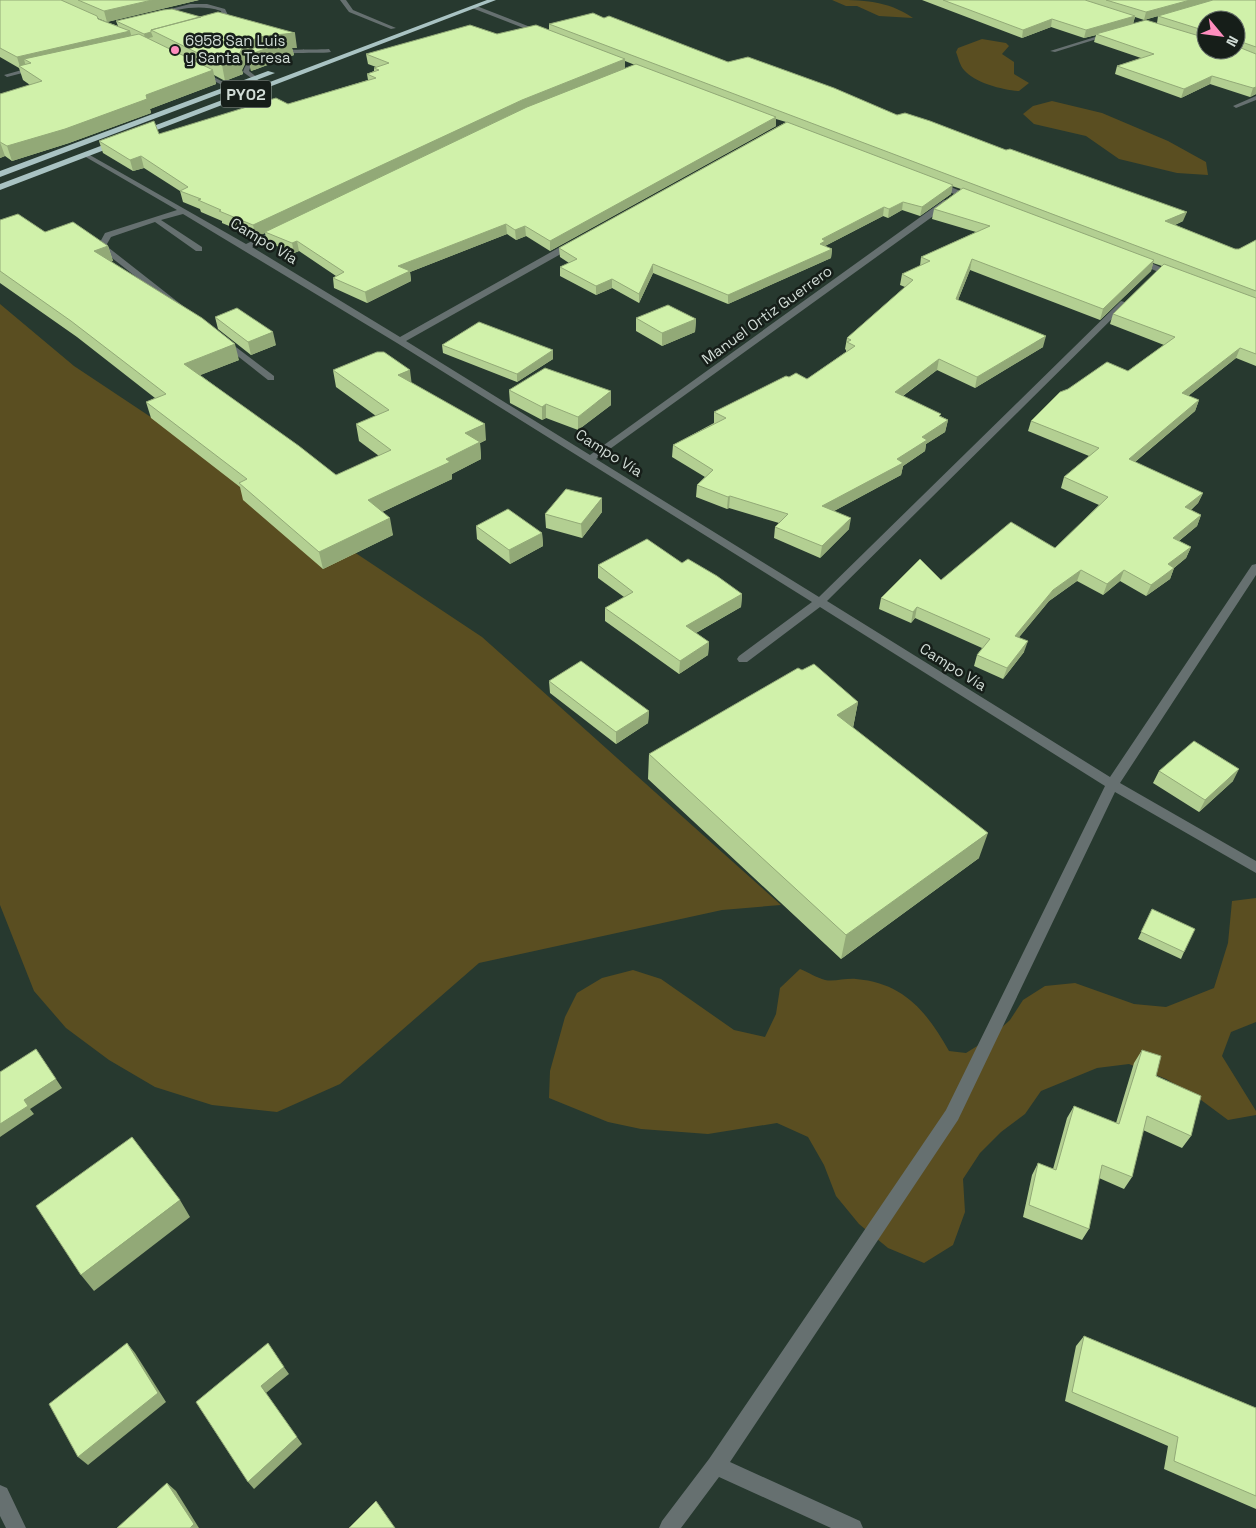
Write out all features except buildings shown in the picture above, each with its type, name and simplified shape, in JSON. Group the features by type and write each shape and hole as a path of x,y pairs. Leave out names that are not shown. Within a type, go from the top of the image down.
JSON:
{"highway":[{"name":"PY02","path":"0,187 493,0"},
{"path":"384,31 402,24"},
{"path":"302,62 338,48"},
{"name":"PY02","path":"0,174 284,68"}],"street":[{"path":"342,0 351,11 393,28"},
{"path":"149,15 184,6 216,7 223,10 225,15 221,23 206,28"},
{"path":"474,7 546,35"},
{"path":"1053,51 1117,32"},
{"path":"256,79 246,72 246,69 248,62 259,57 276,52 329,52"},
{"path":"7,75 46,66"},
{"path":"191,67 232,88"},
{"path":"1236,106 1256,98"},
{"name":"Campo Vía","path":"86,155 246,247 1112,784 1256,868"},
{"path":"932,182 978,200"},
{"name":"Manuel Ortiz Guerrero","path":"590,459 960,193"},
{"path":"183,211 108,235 103,244 106,249 184,310"},
{"path":"156,220 199,249"},
{"path":"246,247 291,225"},
{"path":"400,341 580,240"},
{"path":"1132,258 1155,272 1186,279"},
{"path":"743,659 820,602 1131,297"},
{"path":"216,335 271,378"},
{"path":"669,1528 716,1466 952,1115 1112,784 1256,567"},
{"path":"716,1466 853,1528"},
{"path":"0,1495 16,1528"}],"shaded area":[{"path":"832,0 884,4 913,18 879,16 857,6 846,6"},
{"path":"982,39 1006,43 1009,46 1002,54 1014,62 1014,74 1029,83 1019,91 990,85 969,75 961,66 956,52 958,48"},
{"path":"1052,101 1102,113 1168,141 1206,162 1208,175 1177,173 1119,159 1086,136 1034,124 1023,114 1033,106"},
{"path":"0,304 74,366 482,637 781,905 722,910 479,963 340,1084 277,1112 212,1105 155,1087 109,1060 66,1028 34,991 0,905"},
{"path":"1256,898 1256,1022 1231,1032 1222,1056 1256,1111 1256,1115 1228,1120 1197,1097 1166,1079 1129,1064 1097,1068 1041,1091 1025,1114 1001,1132 980,1153 963,1179 965,1212 953,1245 924,1263 888,1248 859,1224 836,1196 824,1165 808,1137 777,1123 708,1134 641,1129 608,1122 549,1098 550,1071 565,1017 577,993 602,978 633,970 661,979 734,1030 765,1037 776,1014 780,988 800,969 825,980 852,979 873,982 888,986 912,1002 923,1012 949,1051 966,1053 990,1038 1010,1020 1023,1000 1045,986 1075,983 1134,1004 1166,1007 1214,988 1228,943 1232,901"}],"place":[{"name":"6958 San Luis y Santa Teresa","path":"175,50"}]}
